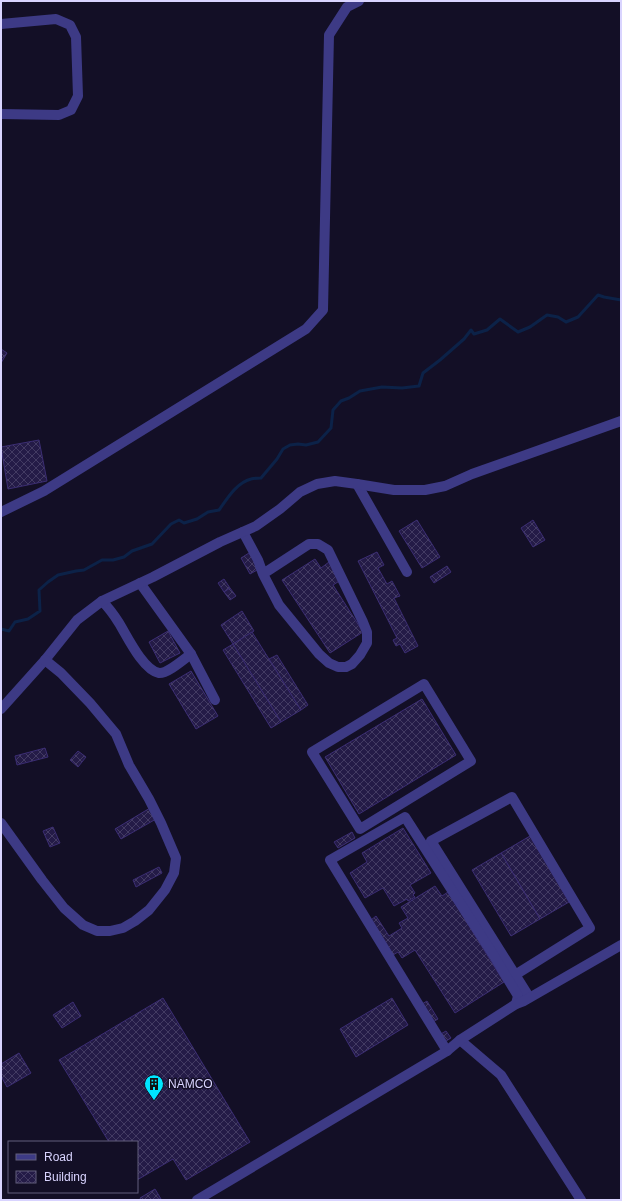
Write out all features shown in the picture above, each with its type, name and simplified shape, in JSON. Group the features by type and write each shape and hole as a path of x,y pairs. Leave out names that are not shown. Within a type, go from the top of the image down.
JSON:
{"street":[{"path":"1,512 44,491 306,329 323,310 329,35 347,8 359,1"},
{"path":"1,24 56,19 70,25 76,36 78,96 71,110 59,115 1,114"},
{"path":"1,709 46,660 77,620 102,601 220,542 256,526 280,509 300,492 317,484 335,482 394,490 425,490 445,486 472,474 621,421"},
{"path":"357,484 406,572"},
{"path":"244,532 258,560 263,574 279,605 319,654 338,667 346,667 352,664 367,644 367,632 328,550 318,544 309,544 263,574"},
{"path":"140,583 191,654 215,700"},
{"path":"102,601 110,608 140,657 152,669 159,673 164,672 191,654"},
{"path":"1,823 64,908 83,925 97,931 110,931 123,928 135,921 149,910 165,890 174,873 176,858 149,798 133,771 116,734 90,703 46,660"},
{"path":"424,684 471,761 400,804 360,829 312,752 424,684"},
{"path":"515,975 590,928 512,797 431,841 515,975 523,1001"},
{"path":"400,804 521,994 523,1001"},
{"path":"447,1051 330,860 405,817 518,996 523,1001"},
{"path":"197,1200 447,1051 460,1040 523,1001 621,945"},
{"path":"460,1040 501,1075 581,1200"}],"building":[{"path":"1,349 7,353 1,363"},
{"path":"39,440 47,481 8,489 1,447"},
{"path":"417,520 440,557 422,568 399,531"},
{"path":"533,520 545,540 533,547 521,528"},
{"path":"377,552 384,565 378,568 387,584 392,581 400,596 394,598 418,646 405,653 400,644 396,646 393,640 397,638 358,561"},
{"path":"249,553 259,569 250,574 241,558"},
{"path":"315,559 321,568 329,562 341,580 333,585 363,632 330,653 282,580"},
{"path":"447,566 451,572 434,583 430,577"},
{"path":"224,579 230,588 224,592 218,583"},
{"path":"230,588 236,596 230,600 224,592"},
{"path":"242,611 254,631 233,644 221,625"},
{"path":"168,631 180,653 160,663 149,642"},
{"path":"252,632 301,710 281,722 233,644"},
{"path":"233,644 281,722 271,728 223,650"},
{"path":"277,655 308,705 301,710 269,659"},
{"path":"191,671 218,716 196,729 169,684"},
{"path":"422,699 456,755 359,814 325,757"},
{"path":"45,748 48,757 17,765 15,756"},
{"path":"78,751 86,757 78,767 70,760"},
{"path":"150,808 156,819 121,839 115,829"},
{"path":"53,827 60,843 50,847 43,831"},
{"path":"403,828 431,873 410,885 415,893 413,895 415,897 408,901 407,899 394,906 383,888 365,898 350,873 367,862 362,853"},
{"path":"352,832 355,838 338,848 334,842"},
{"path":"530,836 569,902 540,919 501,853"},
{"path":"501,853 540,919 511,936 472,870"},
{"path":"159,867 162,873 136,887 133,880"},
{"path":"435,886 442,896 448,892 504,982 455,1013 415,950 402,958 398,952 393,955 371,920 376,916 389,936 402,928 399,923 408,918 401,907"},
{"name":"NAMCO","path":"163,998 250,1142 186,1180 173,1159 138,1179 138,1141 108,1141 59,1060"},
{"path":"392,998 408,1025 356,1057 340,1029"},
{"path":"427,1001 438,1019 433,1022 422,1004"},
{"path":"73,1002 81,1016 62,1028 53,1015"},
{"path":"446,1031 451,1038 443,1043 439,1035"},
{"path":"19,1053 31,1073 7,1087 1,1076 1,1064"},
{"path":"155,1189 161,1199 141,1200 140,1198"}],"waterway":[{"path":"1,629 9,631 15,622 28,619 40,611 39,590 58,575 84,570 102,560 113,560 124,557 132,551 152,544 171,524 179,520 184,523 197,519 208,512 219,510 232,492 241,484 251,479 261,478 277,459 283,449 290,445 306,445 318,442 331,428 333,410 341,401 360,391 382,387 402,388 419,386 423,373 464,339 471,330 474,334 487,330 500,319 518,332 530,327 547,315 558,317 566,322 578,317 598,295 621,300"}],"place":[{"name":"NAMCO","path":"154,1101"}]}
